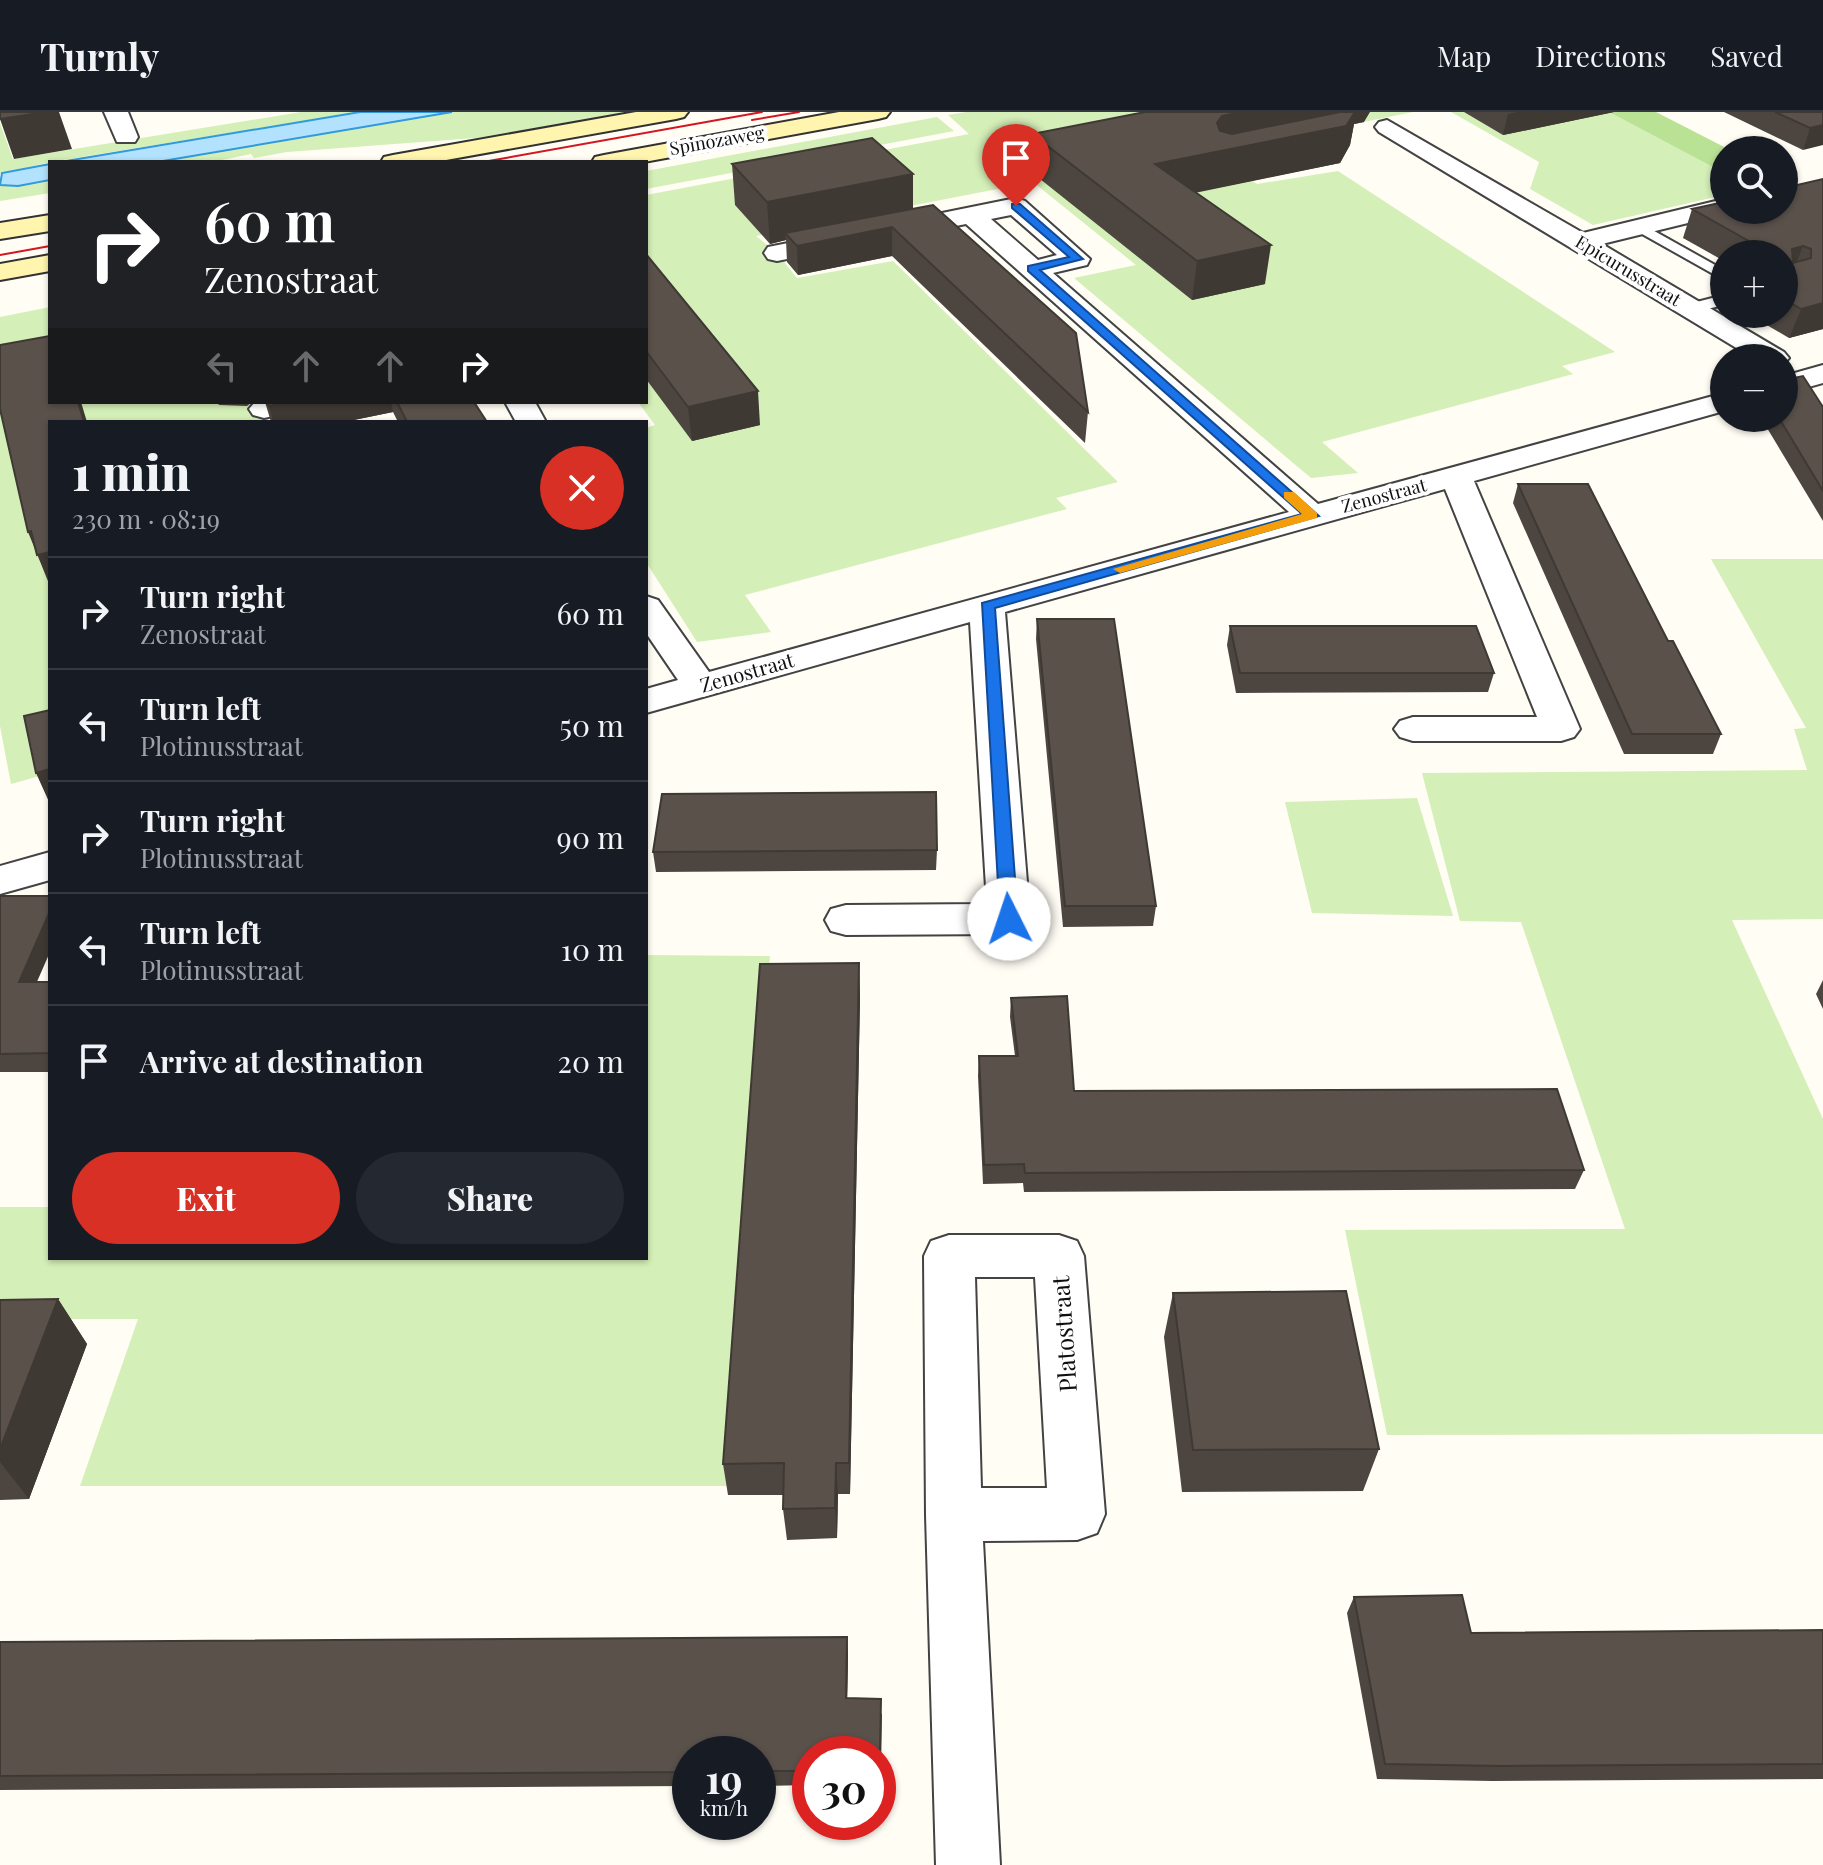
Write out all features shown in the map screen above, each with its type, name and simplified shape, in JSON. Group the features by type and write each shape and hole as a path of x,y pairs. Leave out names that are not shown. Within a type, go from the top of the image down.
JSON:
{"main road":[{"name":"Spinozaweg","path":"404,160 676,112"},
{"name":"Spinozaweg","path":"615,160 878,112"},
{"path":"0,231 48,223"},
{"path":"0,272 48,263"}],"street":[{"path":"116,112 126,137"},
{"name":"Epicurusstraat","path":"1358,133 1387,127 1750,344"},
{"path":"926,224 1016,206 1077,259 1032,269"},
{"path":"1579,242 1710,210"},
{"path":"971,215 1312,516"},
{"path":"777,253 867,235"},
{"path":"264,409 288,404"},
{"name":"Zenostraat","path":"648,700 1710,406"},
{"path":"1413,729 1561,729 1456,476"},
{"path":"846,920 1009,919 987,606"},
{"path":"648,610 700,686"},
{"path":"0,880 48,867"},
{"name":"Platostraat","path":"954,1515 1077,1514 1059,1256 949,1256 954,1515 968,1865"}],"lane":[{"path":"1640,227 1710,268"},
{"path":"1690,308 1710,303"}],"green space":[{"path":"301,112 360,112 48,160 0,174 0,123 13,159"},
{"path":"452,112 640,112 502,136 287,152 254,158 251,154 222,160 169,160"},
{"path":"966,112 1413,112 1210,153 1257,184 1338,171 1615,352 1562,366 1573,374 1322,442 1358,473 1311,478 1074,278 1136,265 1033,182 756,236 777,253 797,278 893,261 1118,482 1056,498 1067,509 745,595 771,632 697,642 648,565 648,427 655,425 639,404 648,404 648,195 969,134 948,115"},
{"path":"1451,112 1609,112 1710,166 1710,198 1593,225 1530,189 1539,162"},
{"path":"1609,112 1656,112 1710,140 1710,166"},
{"path":"937,117 954,131 648,189 648,171"},
{"path":"48,180 48,193 0,201 0,185 18,186"},
{"path":"48,307 48,352 0,363 0,317"},
{"path":"0,370 48,401 48,404 262,404 268,420 48,420 48,774 11,784 0,726"},
{"path":"1711,559 1823,559 1823,919 1732,920 1823,1119 1823,1434 1387,1435 1345,1230 1625,1229 1521,922 1460,921 1422,773 1807,770 1794,729 1806,728"},
{"path":"1417,798 1453,916 1312,913 1285,802"},
{"path":"648,955 770,956 728,1486 80,1486 138,1319 0,1319 0,1207 48,1207 48,1260 648,1260"}],"water":[{"path":"360,112 452,112 169,160 72,160"},
{"path":"48,164 48,180 18,186 0,185 2,173"}],"building":[{"path":"0,112 46,112 0,119"},
{"path":"1145,112 1243,112 1222,116 1217,123 1220,131 1232,134 1340,112 1355,112 1346,126 1155,164 1271,245 1197,261 1032,134"},
{"path":"1775,112 1823,112 1823,125 1810,128"},
{"path":"872,138 913,174 767,202 732,164"},
{"path":"1823,179 1823,303 1798,307 1798,262 1811,258 1811,249 1798,247 1798,240 1747,240 1719,224 1798,224 1798,185"},
{"path":"933,205 1076,333 1088,412 892,227 797,246 785,233"},
{"path":"1710,205 1710,219 1692,209"},
{"path":"648,256 758,391 688,407 648,354"},
{"path":"48,336 48,404 79,404 83,420 48,420 48,552 37,555 31,531 28,532 0,409 0,345"},
{"path":"1803,376 1823,407 1823,491 1787,432 1798,432 1798,377"},
{"path":"398,404 475,404 486,420 406,420"},
{"path":"1518,484 1588,484 1668,641 1673,641 1721,734 1632,734"},
{"path":"1037,619 1114,619 1156,906 1065,906"},
{"path":"1230,626 1476,626 1494,673 1240,673"},
{"path":"48,710 48,770 36,773 24,716"},
{"path":"936,792 937,850 653,852 662,794"},
{"path":"0,896 48,896 48,916 19,982 48,982 48,1053 0,1054"},
{"path":"859,963 849,1463 836,1463 835,1508 783,1509 784,1463 723,1464 760,964"},
{"path":"1067,996 1074,1091 1557,1089 1584,1170 1025,1173 1024,1164 984,1165 979,1056 1018,1056 1011,998"},
{"path":"1346,1291 1379,1449 1193,1450 1173,1293"},
{"path":"58,1299 0,1449 0,1300"},
{"path":"1462,1595 1471,1633 1823,1630 1823,1764 1385,1764 1354,1597"},
{"path":"847,1637 846,1698 881,1699 880,1736 792,1736 792,1771 776,1771 776,1736 672,1736 672,1772 0,1776 0,1642"}],"tram line":[{"path":"494,160 762,112"},
{"path":"752,120 799,112"},
{"path":"0,255 48,246"}],"slow traffic":[{"path":"1120,569 1312,516 1289,495"}],"route":[{"path":"1009,919 987,606 1312,516 1032,269 1077,259 1016,206"}]}
